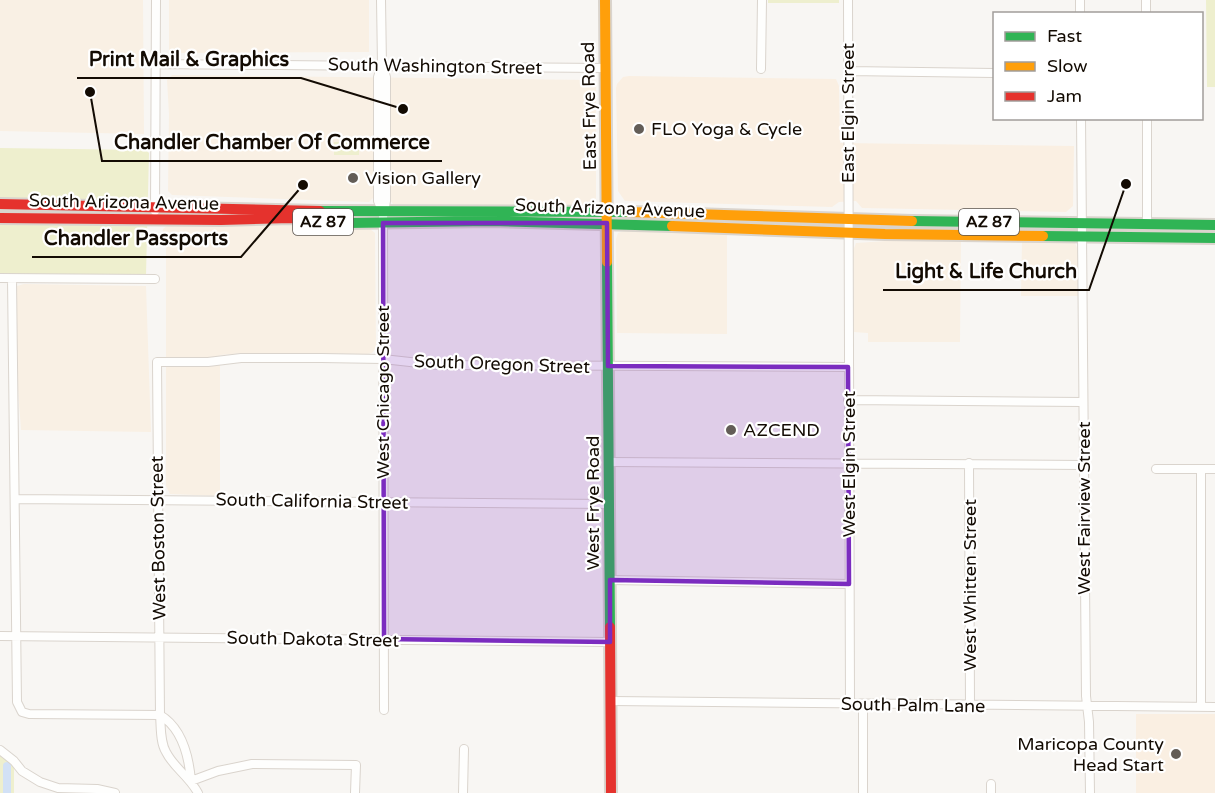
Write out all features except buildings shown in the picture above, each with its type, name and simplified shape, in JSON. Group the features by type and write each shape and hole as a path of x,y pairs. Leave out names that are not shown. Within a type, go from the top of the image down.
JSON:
{"main road":[{"name":"East Frye Road","path":"605,0 607,218"},
{"name":"South Arizona Avenue","path":"2,204 155,207 383,217 412,224 463,217"},
{"name":"South Arizona Avenue","path":"2,218 246,220 290,218 332,223 413,212 463,217 607,218 648,213 848,226 1082,236 1215,238"},
{"path":"412,224 413,212"},
{"path":"648,213 648,225"},
{"path":"678,214 678,226"},
{"name":"South Arizona Avenue","path":"607,218 648,225 678,226 1082,223 1215,225"},
{"name":"West Frye Road","path":"607,218 611,793"}],"street":[{"path":"155,219 156,0"},
{"name":"West Chicago Street","path":"381,0 382,65 386,77 386,201 383,217 384,710"},
{"path":"761,69 762,0"},
{"name":"East Elgin Street","path":"848,0 848,226"},
{"name":"South Washington Street","path":"156,64 605,68"},
{"path":"848,71 993,74"},
{"name":"West Fairview Street","path":"1081,120 1086,696 1090,793"},
{"path":"1147,120 1147,224"},
{"name":"West Elgin Street","path":"848,226 850,703"},
{"path":"0,278 155,279"},
{"path":"12,279 17,702 22,711 29,714 160,715"},
{"name":"South Oregon Street","path":"157,362 208,362 252,358 383,359 437,365 848,367"},
{"name":"West Boston Street","path":"157,362 160,715 163,746 166,753 191,781 198,793"},
{"path":"848,400 1083,402"},
{"path":"609,462 1084,465"},
{"name":"West Whitten Street","path":"969,464 970,706"},
{"path":"1156,469 1215,469"},
{"path":"1201,469 1201,707"},
{"name":"South California Street","path":"15,499 609,504"},
{"path":"610,580 849,584"},
{"name":"South Dakota Street","path":"0,636 610,642"},
{"name":"South Palm Lane","path":"611,701 1215,707"},
{"path":"863,704 863,793"},
{"name":"West Boston Street","path":"160,715 170,721 179,736 190,763 191,781"},
{"path":"463,793 464,749"},
{"path":"0,750 22,771 40,782 58,788 97,789 115,793"},
{"path":"191,781 218,771 252,765 356,765 355,793"}],"highlighted area":[{"path":"383,223 607,223 608,366 848,367 849,584 610,580 610,642 384,639"}],"shaded area":[{"path":"0,0 143,0 144,134 0,131"},
{"path":"169,0 369,0 369,52 169,53"},
{"path":"172,75 590,80 596,84 596,198 590,206 393,204 388,197 374,197 369,202 172,195 168,191 167,80"},
{"path":"623,77 836,79 839,86 840,143 1074,146 1073,206 1066,212 862,208 856,201 839,202 832,207 625,201 618,191 616,88"},
{"path":"285,223 325,228 370,229 375,233 376,348 368,354 245,353 220,355 220,496 170,494 166,486 166,240 162,239 163,229 168,225"},
{"path":"627,230 727,233 727,334 617,333 616,239 618,233"},
{"path":"901,240 961,241 960,342 868,342 868,333 854,332 853,251 856,243"},
{"path":"1022,242 1075,243 1079,253 1078,296 1021,296"},
{"path":"24,284 146,286 151,432 21,430 16,363 15,294 17,286"},
{"name":"Maricopa County Head Start","path":"1136,714 1215,714 1215,793 1136,793"}],"green space":[{"path":"768,0 839,0 839,3 768,3"},
{"path":"1206,0 1215,0 1215,87 1207,87"},
{"path":"334,142 359,142 359,155 334,155"},
{"path":"0,148 146,150 149,153 146,275 0,274"},
{"path":"0,750 14,761 14,793 0,793"}],"waterway":[{"path":"7,766 7,793"}],"traffic: fast":[{"path":"320,211 629,212"},
{"path":"327,221 346,223 491,221 672,226"},
{"path":"912,221 1215,225"},
{"path":"1043,236 1215,238"},
{"path":"607,262 610,627"}],"traffic: slow":[{"path":"605,0 607,262"},
{"path":"629,212 912,221"},
{"path":"672,226 885,234 1043,236"}],"traffic: jam":[{"path":"0,204 320,211"},
{"path":"0,218 221,220 290,218 327,221"},
{"path":"610,627 611,793"}],"place":[{"name":"Chandler Chamber Of Commerce","path":"90,92"},
{"name":"Print Mail & Graphics","path":"403,109"},
{"name":"FLO Yoga & Cycle","path":"639,129"},
{"name":"Vision Gallery","path":"353,178"},
{"name":"Light & Life Church","path":"1126,184"},
{"name":"Chandler Passports","path":"303,185"},
{"name":"AZCEND","path":"731,430"},
{"name":"Maricopa County Head Start","path":"1176,754"}]}
